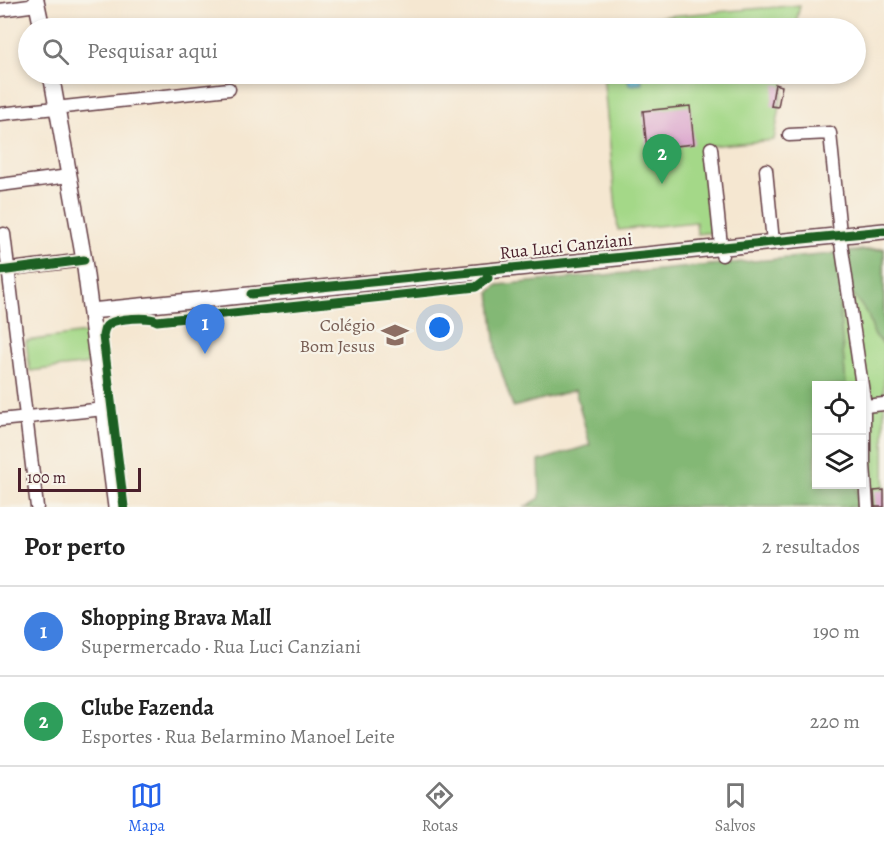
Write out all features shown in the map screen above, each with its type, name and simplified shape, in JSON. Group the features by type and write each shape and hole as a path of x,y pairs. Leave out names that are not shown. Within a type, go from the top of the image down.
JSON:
{"main road":[{"path":"37,3 40,18"},
{"path":"53,84 84,260 116,507"},
{"name":"Rua Luci Canziani","path":"92,314 840,239 884,231"},
{"name":"Rua Luci Canziani","path":"722,251 773,242 884,238"}],"street":[{"path":"0,10 37,3"},
{"path":"0,114 229,89"},
{"path":"789,135 830,133 840,239 861,381"},
{"path":"711,148 722,251"},
{"path":"766,171 773,242"},
{"path":"0,184 69,176"},
{"path":"4,234 4,270 27,417 37,507"},
{"path":"4,270 84,260"},
{"path":"866,406 884,404"},
{"path":"0,420 104,409"},
{"path":"864,435 867,507"}],"green space":[{"path":"800,5 797,18 646,18"},
{"path":"604,84 784,84 774,140 708,146 716,232 697,234 696,222 618,230"},
{"path":"884,248 884,507 858,507 856,489 866,489 866,381 846,381 833,253"},
{"path":"884,249 884,345 874,334 868,315 853,294 844,297 839,305 846,381 812,381 812,489 856,489 858,507 525,507 540,498 539,461 590,445 575,390 513,407 497,358 490,292 498,285"},
{"path":"85,333 89,364 30,371 26,341"}],"building":[{"path":"775,84 782,86 778,107 771,106"},
{"path":"690,106 694,144 647,149 643,111"},
{"path":"884,490 884,507 875,507 874,491"}],"cycle path":[{"path":"251,294 884,231"},
{"path":"0,271 84,260"},
{"path":"124,507 103,336 109,324 126,319 140,318 157,321 476,287 488,278"}],"place":[{"name":"Clube Fazenda","path":"662,184"},
{"name":"Colégio Bom Jesus","path":"395,335"},
{"name":"Shopping Brava Mall","path":"205,354"}]}
